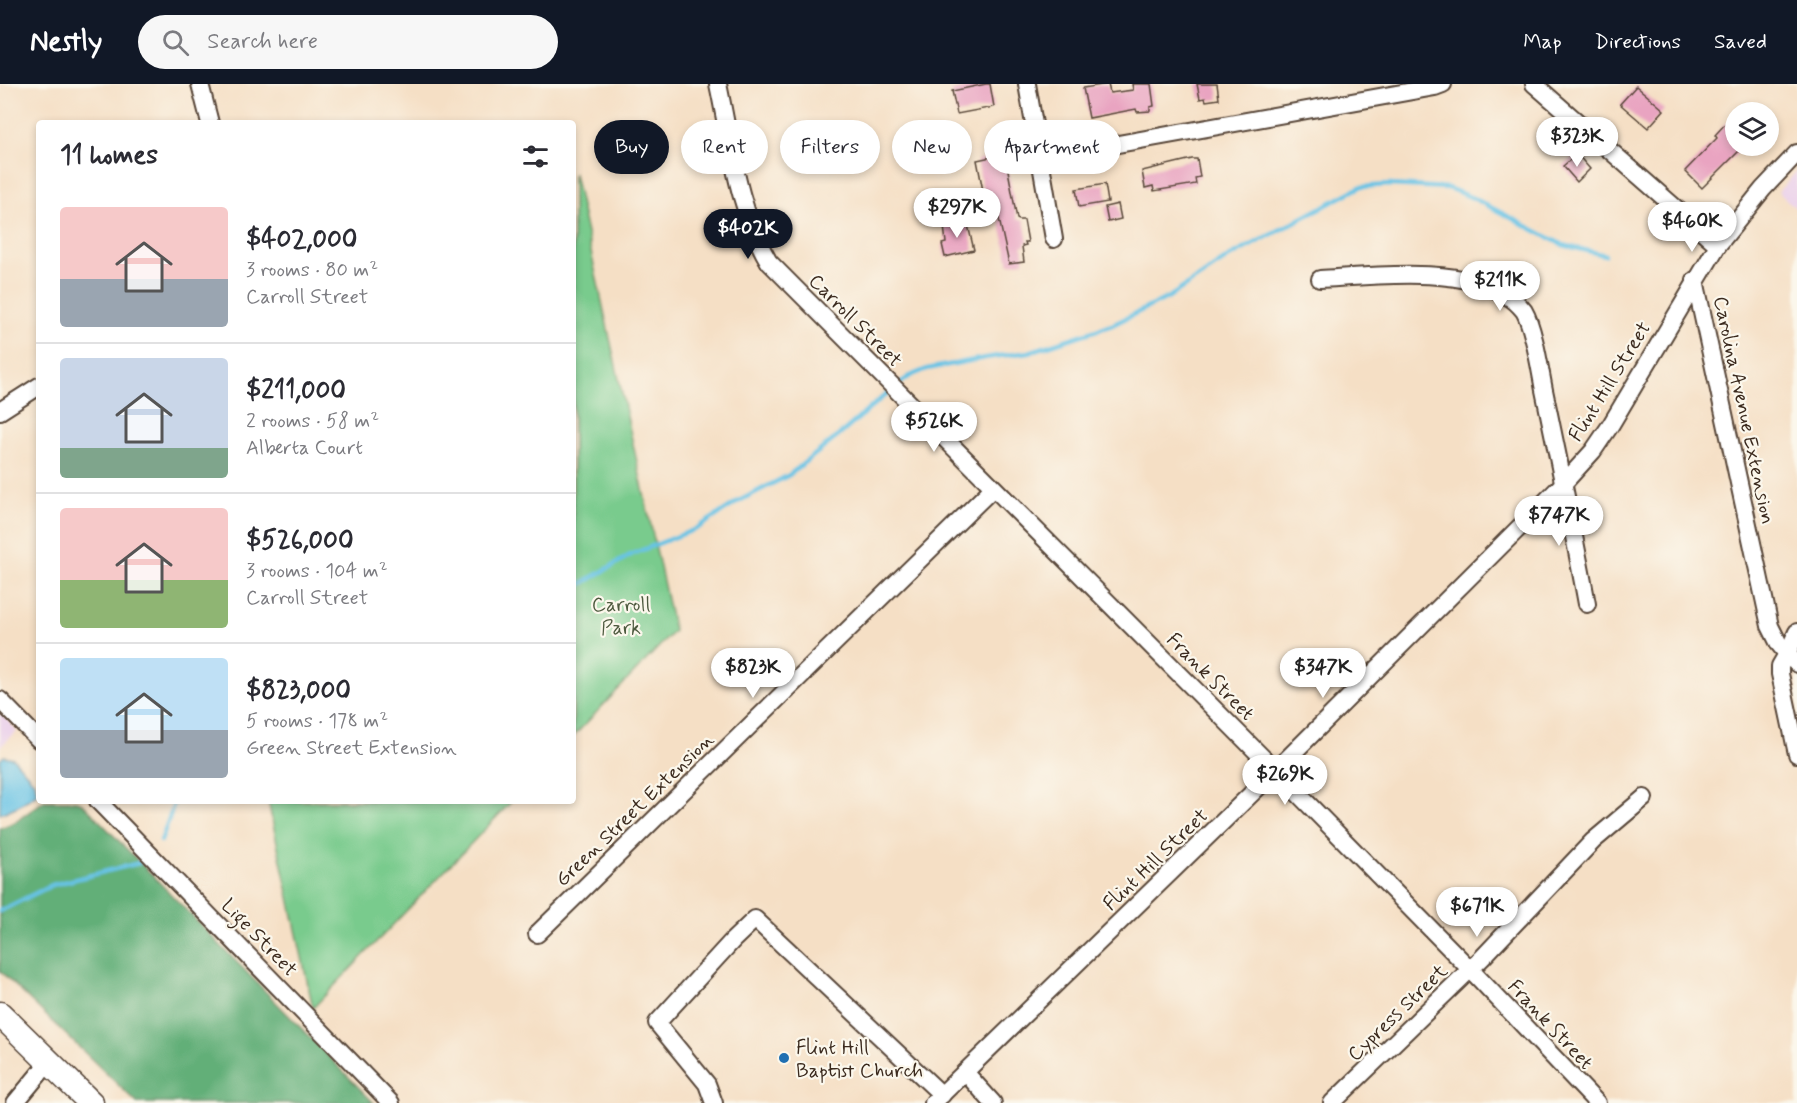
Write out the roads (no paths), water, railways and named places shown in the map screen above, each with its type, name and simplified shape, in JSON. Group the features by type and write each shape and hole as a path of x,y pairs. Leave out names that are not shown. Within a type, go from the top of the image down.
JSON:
{"highway":[{"path":"0,1014 91,1103"}],"street":[{"path":"200,84 209,120"},
{"name":"Carroll Street","path":"718,84 740,191 757,242 769,262 993,488"},
{"path":"1027,84 1033,120"},
{"path":"1121,143 1443,84"},
{"path":"1534,84 1718,245"},
{"name":"Flint Hill Street","path":"937,1099 1275,771 1564,483 1593,451 1610,426 1695,280 1718,245 1763,189 1797,153"},
{"path":"1043,174 1054,239"},
{"path":"1320,279 1380,275 1434,276 1477,282 1508,296 1523,311 1535,349 1587,604"},
{"name":"Carolina Avenue Extension","path":"1695,280 1770,626 1779,644 1792,659"},
{"path":"0,411 36,388"},
{"name":"Frank Street","path":"993,488 1470,969 1597,1103"},
{"name":"Green Street Extension","path":"537,934 993,488"},
{"path":"1797,632 1794,635 1792,659 1780,666 1797,754"},
{"path":"0,700 36,737"},
{"name":"Cypress Street","path":"1332,1103 1470,969 1593,841 1644,798"},
{"name":"Lige Street","path":"101,804 391,1103"},
{"path":"714,1103 707,1083 657,1023 755,919 937,1099"},
{"path":"15,1103 49,1062"},
{"path":"965,1072 993,1103"}],"water":[{"path":"4,756 13,758 35,783 36,795 0,814 0,760"}],"waterway":[{"path":"898,385 910,376 927,369 1029,352 1112,325 1169,297 1229,257 1360,187 1389,185 1448,188 1473,198 1563,245 1605,255"},
{"path":"576,587 632,554 696,529 739,501 789,475 891,390"},
{"path":"161,841 174,804"},
{"path":"0,911 52,885 139,863"}],"place":[{"name":"Flint Hill Baptist Church","path":"784,1058"}],"park label":[{"name":"Carroll Park","path":"621,616"}]}
